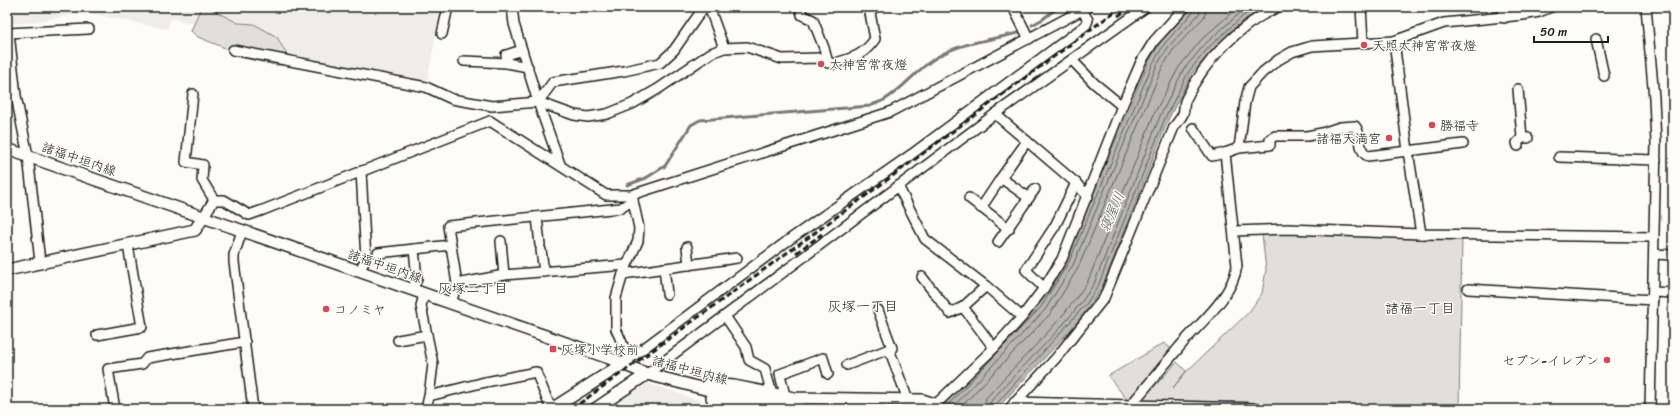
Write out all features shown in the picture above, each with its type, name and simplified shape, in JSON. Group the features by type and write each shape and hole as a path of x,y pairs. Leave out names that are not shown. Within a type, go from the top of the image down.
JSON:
{"street":[{"path":"442,34 448,7"},
{"path":"512,7 514,24 538,102 560,164"},
{"path":"538,102 554,82 624,71 660,63 674,50 704,7"},
{"path":"709,7 724,48"},
{"path":"800,7 802,15 813,20 828,62"},
{"path":"233,50 426,87 452,99 492,106 538,102 574,115 588,117 607,114 632,104 658,89 711,53 724,48 747,47 782,59 819,58 833,64 861,54 875,39 870,13 876,7"},
{"path":"1013,7 1029,39"},
{"path":"595,409 647,374 682,346 725,316 995,114 1146,7"},
{"path":"682,382 734,386 785,396 850,400 922,400 934,407 994,348 1022,317 1044,288 1062,259 1088,197 1122,106 1141,62 1154,41 1185,7"},
{"path":"1012,406 1056,358 1104,298 1174,127 1183,114 1185,101 1196,80 1233,37 1260,16 1278,7"},
{"path":"1361,7 1363,42"},
{"path":"1502,7 1504,18"},
{"path":"1239,148 1245,102 1249,87 1263,72 1285,56 1312,46 1394,41 1444,24 1504,18 1539,12 1551,7"},
{"path":"1646,7 1654,98 1656,160 1650,409"},
{"path":"429,396 481,383 536,372 552,409 626,361 786,242 912,154 1086,25 1088,20 1085,9 890,112 632,198 621,208 448,226 457,284 451,303"},
{"path":"40,262 28,156 16,96 8,33 89,29"},
{"path":"1596,39 1604,76"},
{"path":"1394,41 1408,151 1421,234"},
{"path":"507,63 506,55 522,50"},
{"path":"1072,60 1094,83 1122,106"},
{"path":"464,62 507,63 528,67"},
{"path":"1518,89 1523,141"},
{"path":"193,94 186,162 203,165 202,180 214,200"},
{"path":"490,121 492,106"},
{"path":"995,114 1076,183 1088,197"},
{"path":"490,121 560,164 606,195 632,198"},
{"path":"214,200 224,200 249,215 490,121"},
{"path":"1193,128 1212,156 1239,148 1270,145 1270,139 1275,136 1307,136 1322,134 1340,127 1355,126 1359,131 1362,150 1364,154 1368,156 1463,144"},
{"path":"981,208 1027,140"},
{"name":"諸福中垣内線","path":"7,149 204,216 242,231 412,290 626,361 647,374 741,397 803,409"},
{"path":"1130,407 1211,312 1231,285 1235,276 1237,266 1225,153"},
{"path":"1559,157 1656,160"},
{"path":"359,271 366,259 361,171"},
{"path":"1001,178 1029,198"},
{"path":"1044,288 1026,270 1055,226 1076,183"},
{"path":"898,186 925,239 986,286 1022,317"},
{"path":"998,242 1009,229 1035,189"},
{"path":"626,361 616,329 616,298 624,270 638,241 639,228 632,198"},
{"path":"969,198 1009,229"},
{"path":"7,270 195,230 214,200"},
{"path":"537,217 544,272"},
{"path":"1234,231 1288,229 1421,234 1654,237"},
{"path":"242,231 234,255 234,262 253,409"},
{"path":"501,241 504,275"},
{"path":"97,335 142,327 128,244"},
{"path":"378,253 451,245"},
{"path":"687,247 689,265"},
{"path":"412,290 417,279 414,249"},
{"path":"1654,254 1673,255"},
{"path":"457,284 504,275 544,272 664,268 737,258"},
{"path":"664,268 667,294"},
{"path":"922,278 950,313 963,307 986,286"},
{"path":"1468,289 1653,296 1673,293"},
{"path":"424,294 421,306 433,364 426,409"},
{"path":"963,307 994,348"},
{"path":"847,365 892,348 878,310"},
{"path":"725,316 746,347 749,360 765,369 772,394"},
{"path":"398,340 427,335"},
{"path":"115,409 108,369 142,364 147,358 245,342"},
{"path":"888,349 908,400"},
{"path":"785,396 780,374 824,358 828,374"},
{"path":"682,382 710,397 746,409"},
{"path":"1012,406 1252,409"}],"shaded area":[{"path":"7,7 201,7 194,24 171,18 167,29 88,13 26,23 7,24"},
{"path":"201,7 207,7 238,23 254,24 277,37 288,57 284,65 275,65 231,55 230,50 198,37 191,31"},
{"path":"207,7 441,7 427,82 288,57 277,37 254,24 238,23"},
{"path":"1293,233 1462,239 1459,409 1290,409 1249,402 1160,402 1146,404 1142,400 1177,362 1186,371 1172,389 1186,372 1249,312 1262,293 1266,270 1262,234"},
{"path":"1164,343 1174,351 1129,402 1108,376"},
{"path":"647,383 677,393 724,409 609,409"}],"water":[{"name":"寝屋川","path":"1193,7 1265,7 1246,20 1213,50 1192,73 1168,120 1102,288 1065,336 997,409 938,409 1038,304 1065,260 1149,61 1161,41"}],"waterway":[{"path":"1032,25 1043,19 1058,7"},
{"path":"627,185 646,178 665,166 691,125 700,120 870,106 884,100 898,90 924,66 948,51 967,44 1018,33"}],"railway":[{"path":"572,409 868,194 1121,7"},
{"path":"1118,16 1131,7"},
{"path":"796,253 822,234"}],"place":[{"name":"天照太神宮常夜燈","path":"1364,45"},
{"name":"太神宮常夜燈","path":"821,64"},
{"name":"勝福寺","path":"1432,125"},
{"name":"諸福天満宮","path":"1389,138"},
{"name":"コノミヤ","path":"326,309"},
{"name":"灰塚小学校前","path":"553,349"},
{"name":"セブン-イレブン","path":"1607,360"}],"district":[{"name":"灰塚二丁目","path":"473,288"},
{"name":"灰塚一丁目","path":"863,306"},
{"name":"諸福一丁目","path":"1420,308"}]}
